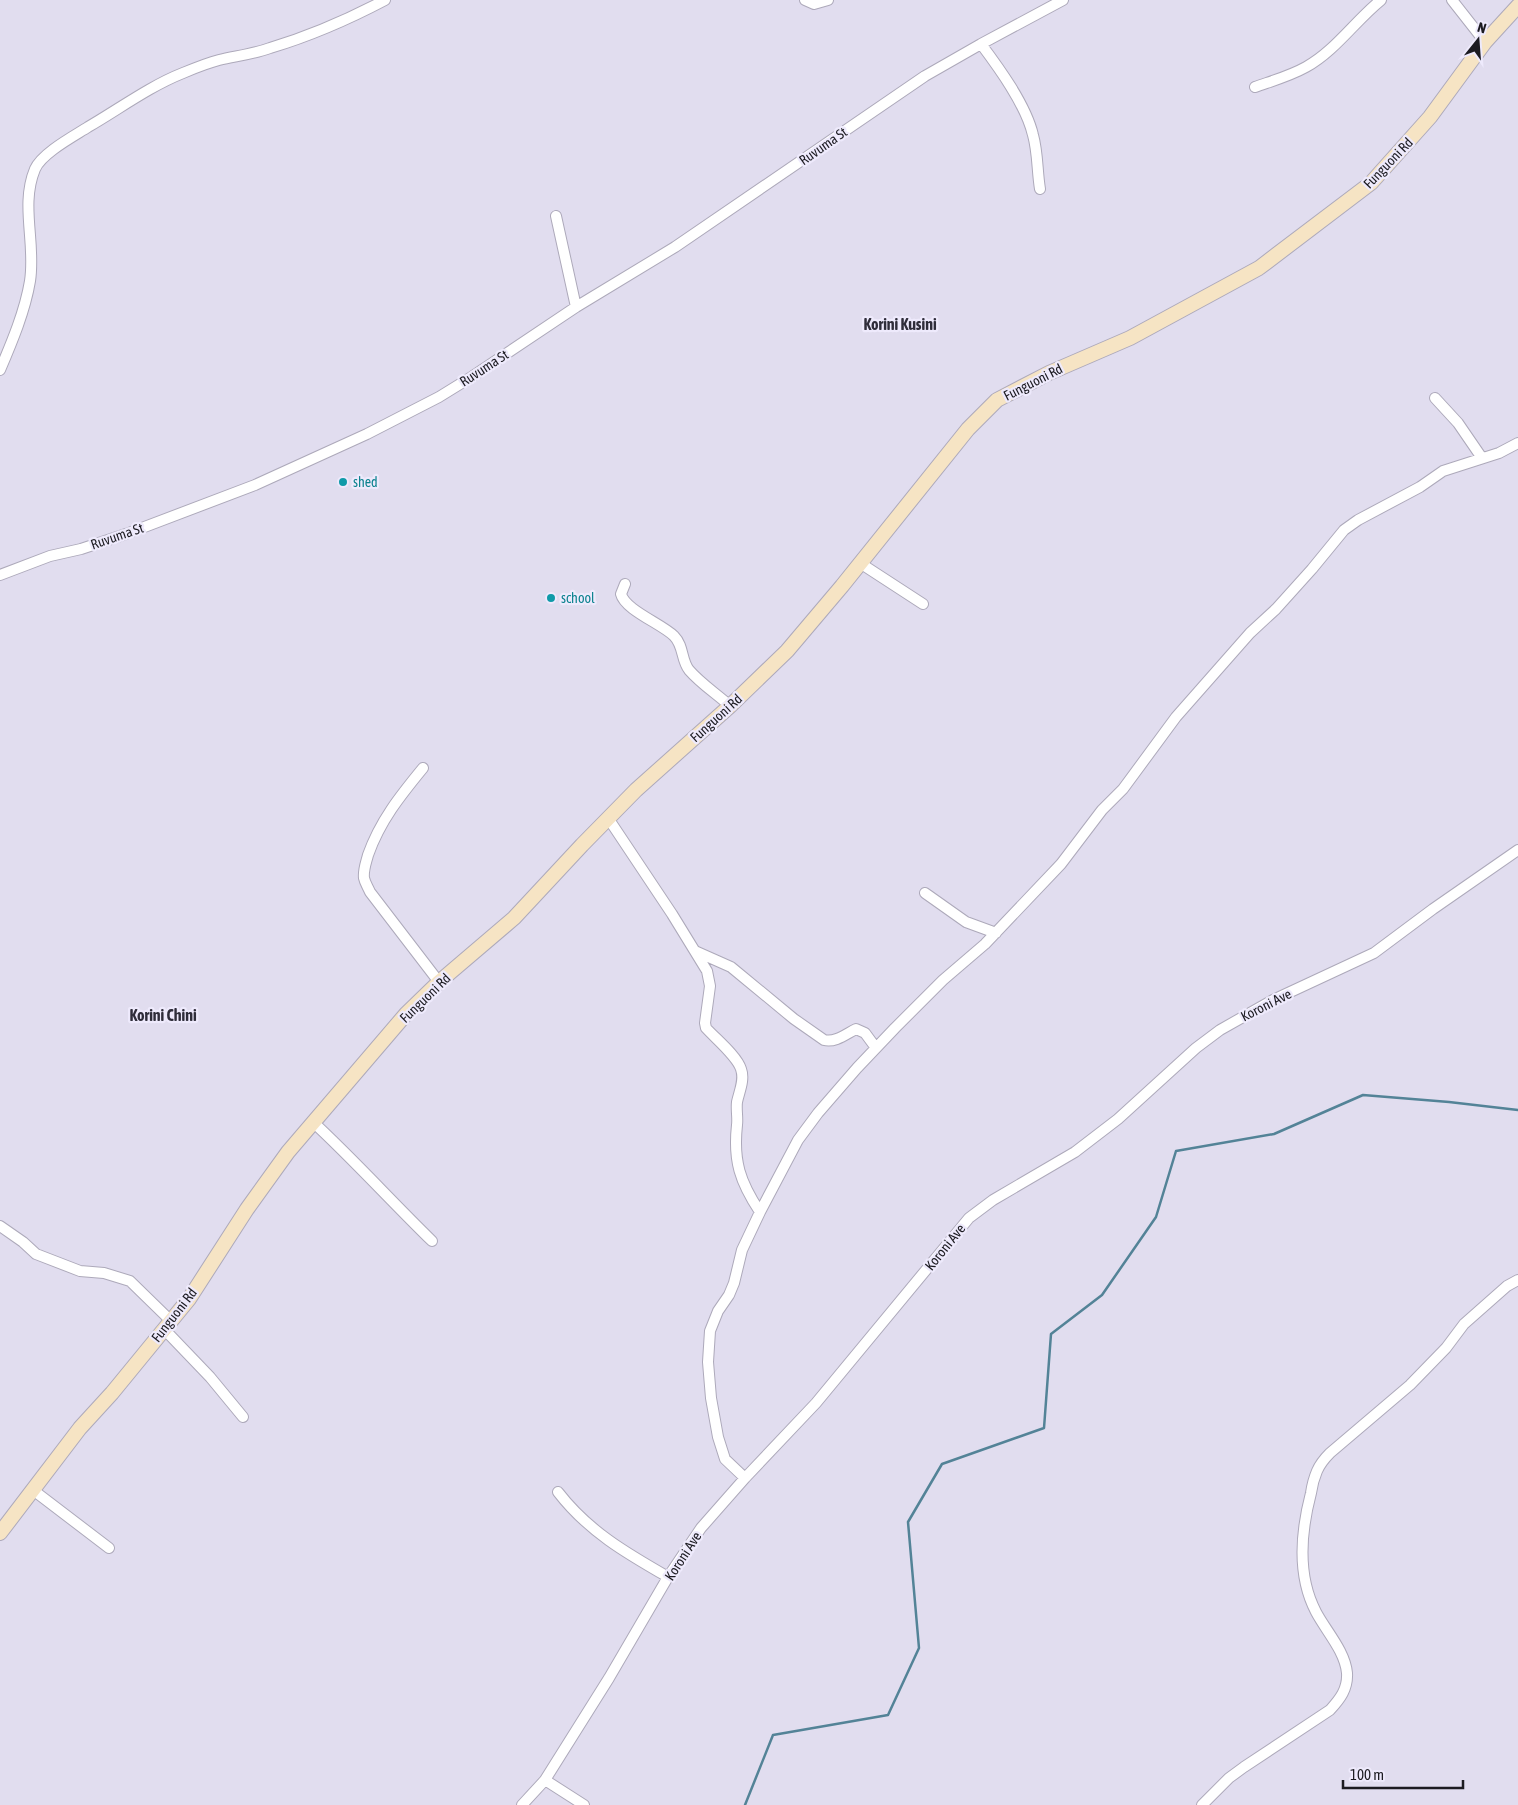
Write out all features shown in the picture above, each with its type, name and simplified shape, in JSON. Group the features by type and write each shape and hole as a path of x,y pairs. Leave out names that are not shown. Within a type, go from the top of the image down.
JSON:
{"street":[{"path":"0,370 22,310 30,280 27,219 28,193 37,166 48,155 70,138 182,73 216,60 270,49 357,15 385,0"},
{"path":"805,0 814,4 828,0"},
{"name":"Ruvuma St","path":"2,572 126,534 255,485 367,434 439,397 576,307 675,247 925,76 1063,0"},
{"path":"1255,87 1306,67 1324,55 1365,13 1381,0"},
{"path":"1452,0 1485,42"},
{"name":"Funguoni Rd","path":"0,1533 80,1428 112,1393 189,1298 246,1209 313,1122 406,1014 439,982 514,918 636,790 730,706 787,651 968,429 997,400 1049,373 1130,338 1259,268 1371,183 1430,117 1485,42 1518,6"},
{"path":"981,44 1028,119 1037,151 1040,189"},
{"path":"556,216 576,307"},
{"path":"1435,398 1458,423 1482,458"},
{"path":"745,1478 728,1462 720,1443 711,1398 708,1362 709,1341 714,1319 734,1283 742,1250 801,1135 824,1106 876,1048 937,986 996,934 1060,864 1102,810 1123,789 1176,717 1250,633 1276,609 1312,569 1344,530 1358,520 1420,487 1443,471 1499,453 1518,443"},
{"path":"860,563 923,604"},
{"path":"625,584 622,594 625,602 633,609 655,621 675,637 682,646 684,662 690,671 730,706"},
{"path":"423,768 391,808 373,841 364,867 363,876 370,892 439,982"},
{"path":"608,818 672,914 710,979 705,1019 706,1028 732,1055 741,1068 743,1077 736,1104 737,1124 735,1135 737,1158 742,1182 760,1212"},
{"name":"Koroni Ave","path":"522,1805 545,1780 609,1678 668,1578 701,1528 816,1403 968,1218 993,1200 1075,1152 1118,1119 1196,1048 1220,1030 1273,1000 1374,953 1518,850"},
{"path":"925,893 966,922 996,934"},
{"path":"694,950 731,967 794,1020 824,1040 837,1039 856,1029 865,1033 876,1048"},
{"path":"313,1122 432,1241"},
{"path":"0,1226 24,1242 36,1254 80,1271 104,1273 130,1281 243,1418"},
{"path":"1202,1805 1229,1778 1330,1710 1339,1700 1346,1687 1346,1666 1311,1601 1305,1581 1303,1561 1307,1507 1316,1472 1321,1463 1330,1453 1410,1386 1446,1348 1464,1324 1507,1286 1518,1280"},
{"path":"33,1490 110,1548"},
{"path":"558,1492 583,1521 605,1538 668,1578"},
{"path":"545,1780 584,1805"}],"waterway":[{"path":"745,1805 773,1735 888,1715 919,1648 908,1522 942,1464 1044,1428 1051,1334 1102,1295 1156,1217 1176,1151 1274,1134 1363,1095 1518,1110"}],"place":[{"name":"shed","path":"343,482"},
{"name":"school","path":"551,598"}],"district":[{"name":"Korini Kusini","path":"900,324"},
{"name":"Korini Chini","path":"163,1015"}]}
